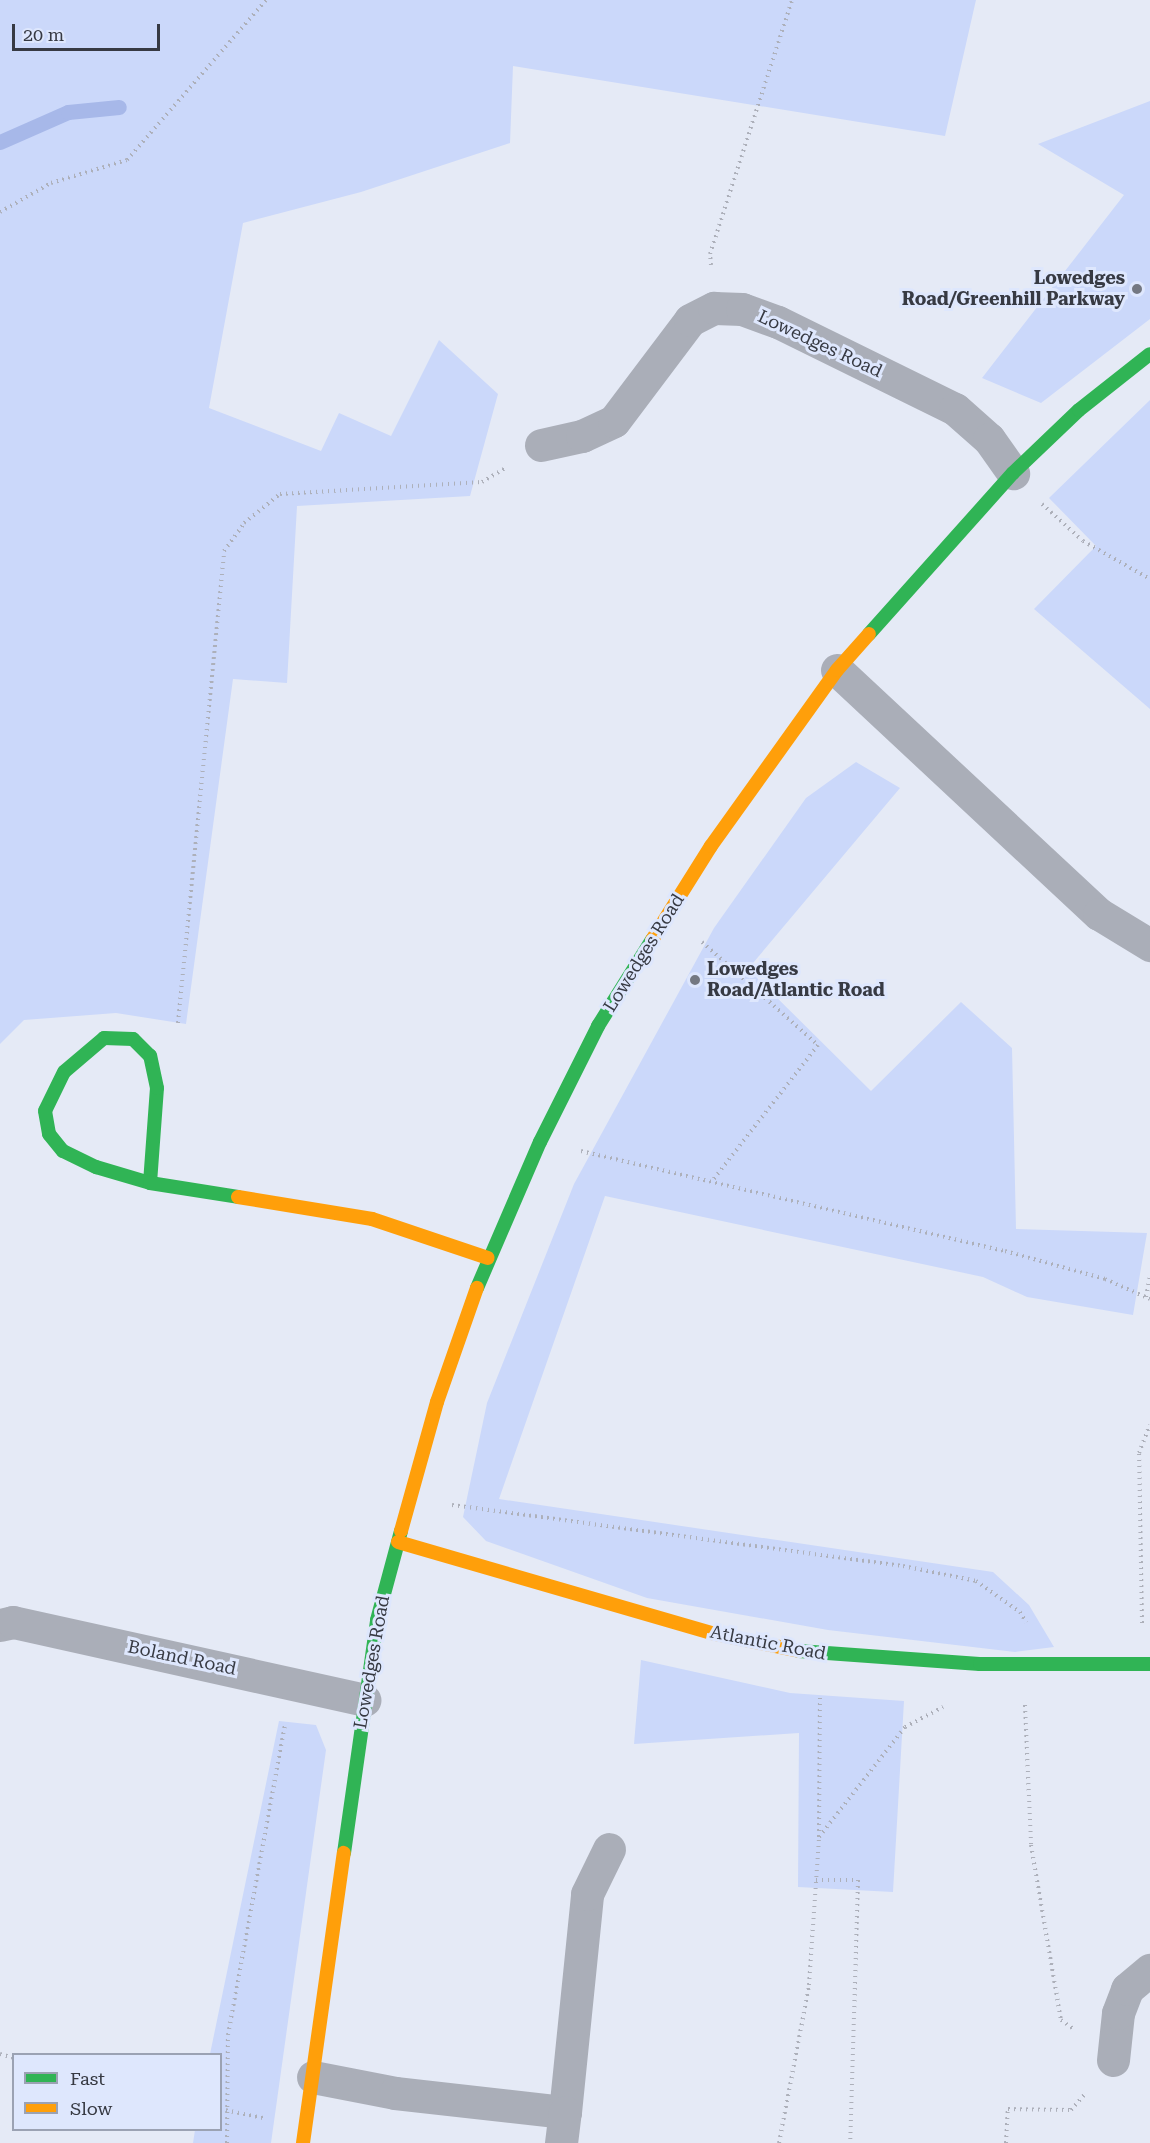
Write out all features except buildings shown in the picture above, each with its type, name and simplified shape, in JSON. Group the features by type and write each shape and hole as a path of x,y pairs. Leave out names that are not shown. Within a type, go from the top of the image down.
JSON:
{"street":[{"path":"542,446 582,436 614,421 690,320 714,308"},
{"name":"Lowedges Road","path":"714,308 742,309 778,322 955,409 989,439 1013,472"},
{"name":"Lowedges Road","path":"303,2143 377,1620 437,1402 488,1258 540,1142 598,1026 711,846 837,670 1013,472 1079,410 1150,354"},
{"path":"837,670 1099,914 1150,945"},
{"path":"150,1183 157,1088 150,1056 133,1039 104,1038 64,1072 45,1111 49,1134 63,1151 79,1159 150,1183 372,1219 488,1258"},
{"name":"Atlantic Road","path":"398,1542 715,1635 820,1655 1023,1663 1146,1664"},
{"name":"Boland Road","path":"0,1625 13,1622 364,1700"},
{"path":"313,2078 563,2128 587,1894 609,1849"},
{"path":"1113,2060 1118,2013 1127,1989 1150,1970"}],"path":[{"path":"0,212 51,183 127,160 266,0"},
{"path":"714,308 710,254 792,0"},
{"path":"177,1028 224,551 244,523 280,494 482,482 542,446"},
{"path":"1013,472 1083,541 1150,579"},
{"path":"669,913 818,1045 713,1180"},
{"path":"540,1142 713,1180 1005,1251 1105,1279 1148,1298 1150,1276"},
{"path":"1146,1664 1139,1453 1150,1425"},
{"path":"409,1500 903,1566 976,1581 1020,1612 1048,1663"},
{"path":"779,2143 809,1985 819,1837 820,1655"},
{"path":"1006,2143 1008,2109 1071,2110 1113,2060 1061,2020 1031,1845 1023,1663"},
{"path":"227,2143 228,2035 248,1909 293,1683"},
{"path":"819,1837 905,1727 954,1701"},
{"path":"816,1880 858,1880 850,2143"}],"shaded area":[{"path":"0,0 976,0 945,136 513,66 510,143 361,192 243,223 209,408 321,451 339,413 391,436 439,340 498,394 470,496 297,506 287,683 233,679 186,1024 116,1013 24,1020 0,1044"},
{"path":"1150,101 1150,319 1041,403 982,378 1124,195 1038,144"},
{"path":"1150,400 1150,709 1034,609 1096,546 1049,498"},
{"path":"856,762 900,788 748,969 871,1091 961,1002 1012,1048 1016,1229 1147,1233 1133,1315 1027,1297 983,1277 605,1196 499,1499 993,1572 1029,1605 1054,1647 1015,1652 828,1630 647,1598 486,1541 463,1517 487,1403 574,1184 714,928 806,798"},
{"path":"641,1660 790,1693 904,1701 893,1892 798,1887 799,1733 634,1744"},
{"path":"279,1721 316,1725 326,1750 271,2143 193,2143 195,2131 222,2131 222,2053 210,2053"}],"waterway":[{"path":"0,142 68,112 119,107"}],"traffic: fast":[{"path":"869,634 1013,473 1079,410 1150,354"},
{"path":"477,1288 540,1142 598,1026 652,940"},
{"path":"150,1183 157,1088 150,1056 133,1039 104,1038 64,1072 45,1111 49,1134 63,1151 96,1167 150,1183 238,1197"},
{"path":"344,1853 377,1620 401,1531"},
{"path":"799,1651 980,1664 1150,1664"}],"traffic: slow":[{"path":"652,940 711,846 837,670 869,634"},
{"path":"238,1197 372,1219 488,1258"},
{"path":"401,1531 437,1402 477,1288"},
{"path":"398,1542 715,1634 799,1651"},
{"path":"303,2143 344,1853"}],"place":[{"name":"Lowedges Road/Greenhill Parkway","path":"1137,289"},
{"name":"Lowedges Road/Atlantic Road","path":"695,980"}]}
